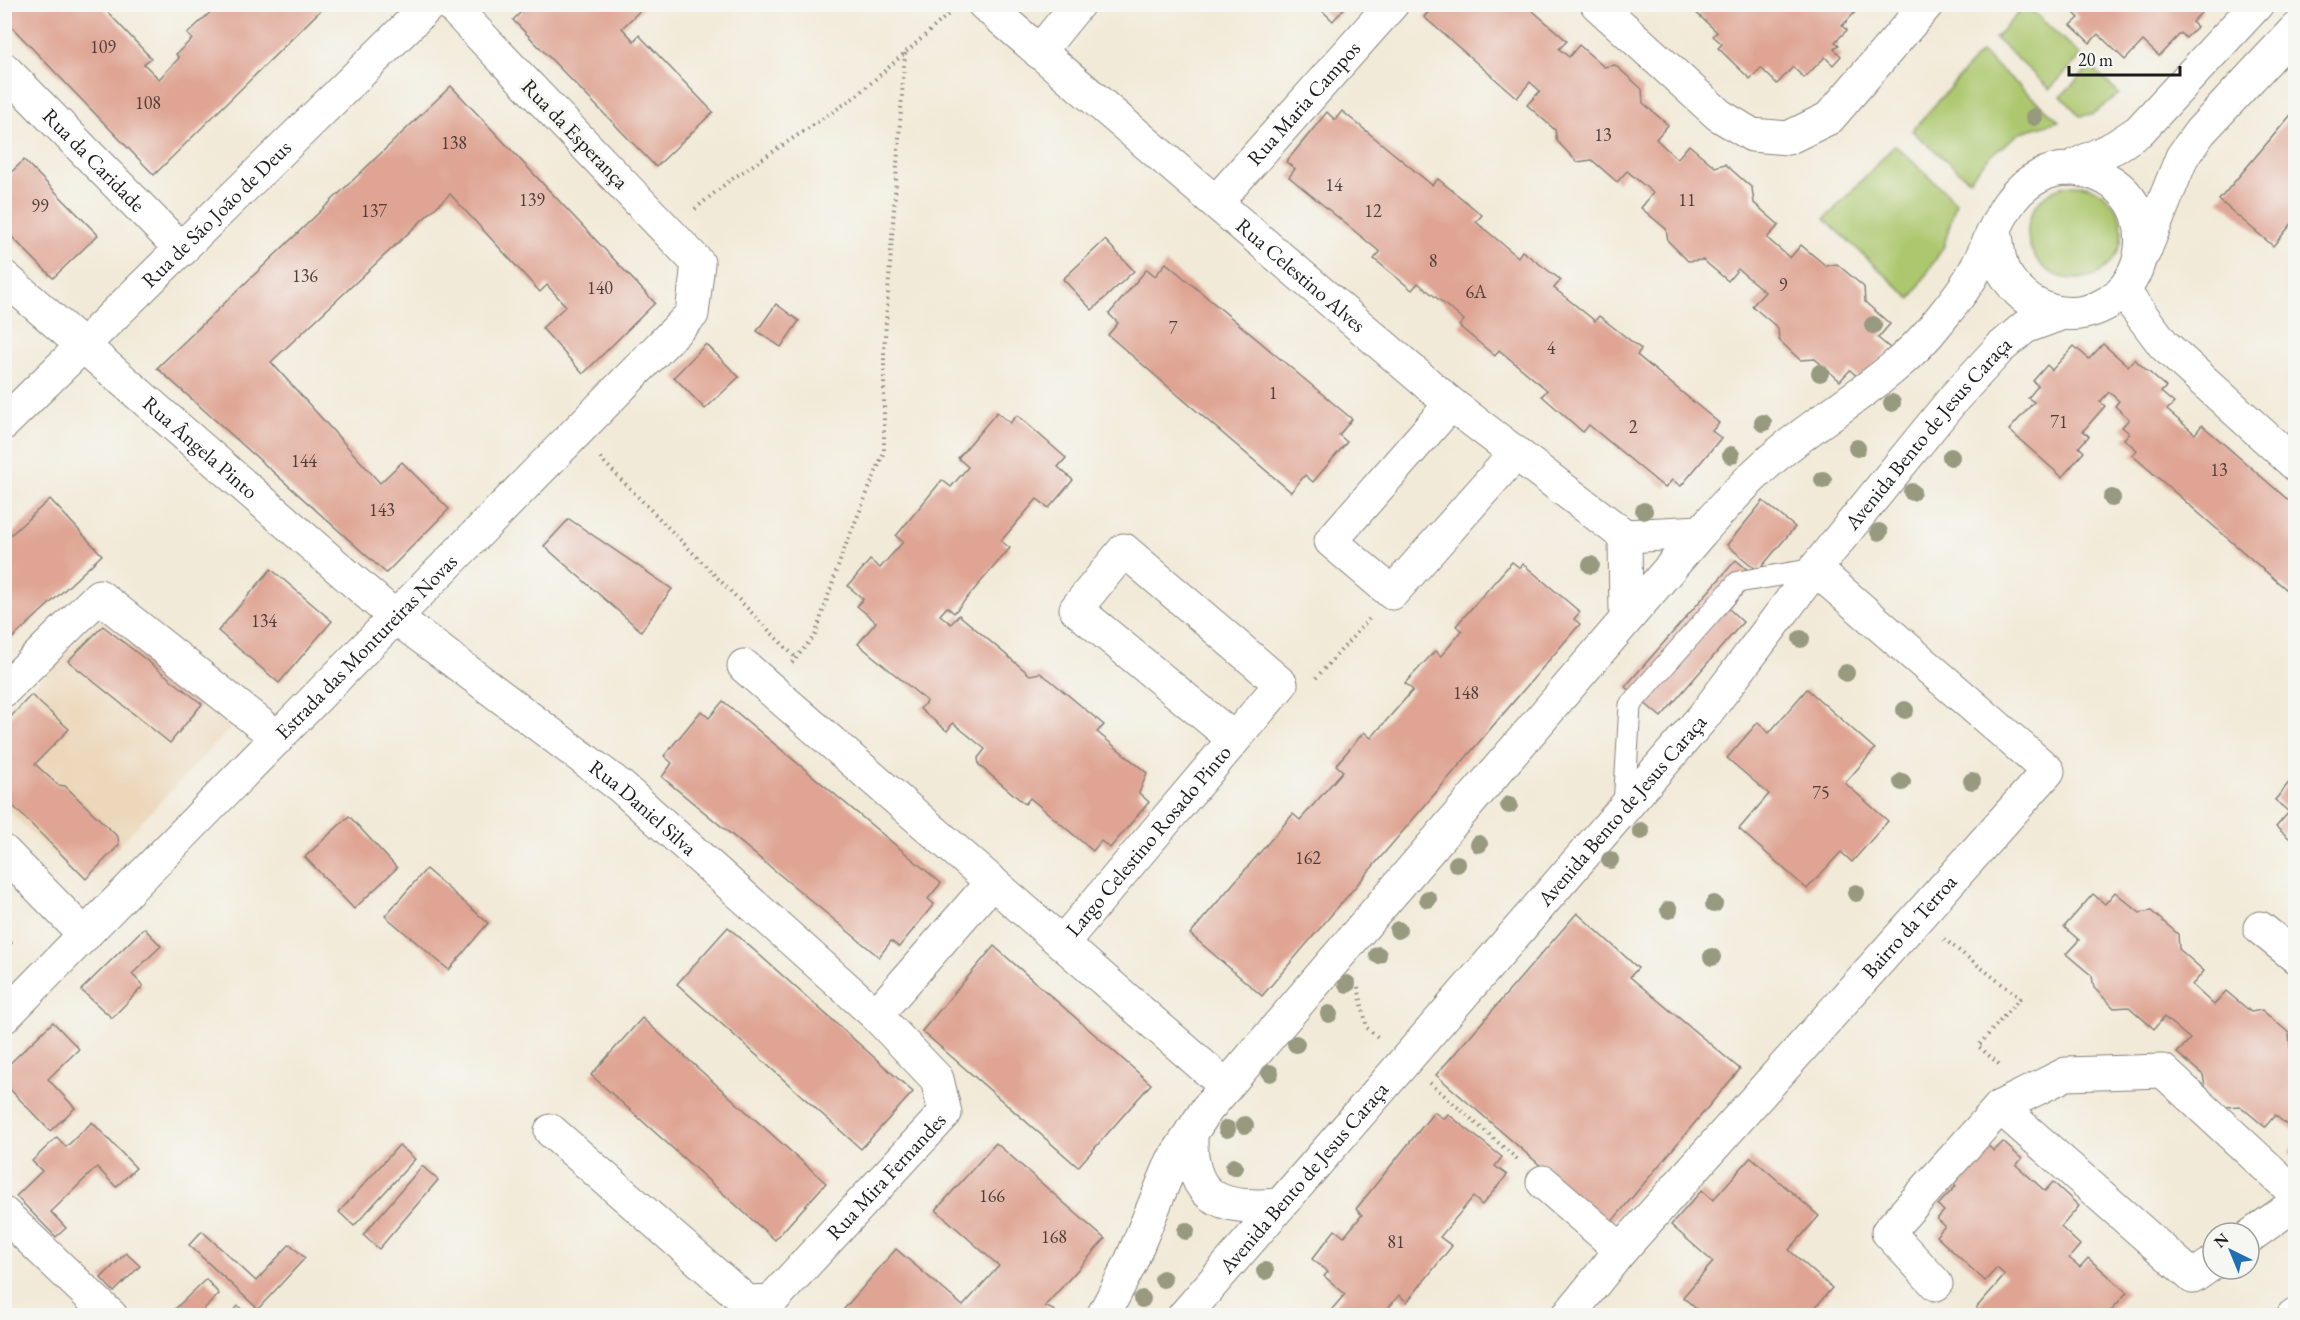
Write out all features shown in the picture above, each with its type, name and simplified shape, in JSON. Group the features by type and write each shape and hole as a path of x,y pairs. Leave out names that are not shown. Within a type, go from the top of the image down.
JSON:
{"street":[{"name":"Rua de São João de Deus","path":"4,423 430,4"},
{"name":"Rua da Esperança","path":"450,4 698,263"},
{"name":"Rua Celestino Alves","path":"984,4 1451,404 1625,536"},
{"path":"1039,52 1078,4"},
{"name":"Rua Maria Campos","path":"1216,202 1392,4"},
{"path":"1597,4 1719,115 1752,135 1788,138 1829,118 1927,4"},
{"path":"1103,1316 1130,1264 1172,1162 1191,1132 1226,1086 1336,960 1626,615 1701,532 1770,461 1892,369 1936,325 1971,278 1995,230 2003,208 2018,191 2041,175 2068,168 2115,147 2139,130 2257,4"},
{"path":"1995,230 2004,272 2020,294 2044,310 2060,314 2073,315 2100,308 2131,280 2182,157 2200,132 2295,29"},
{"name":"Rua da Caridade","path":"4,69 182,250"},
{"path":"2068,168 2097,173 2121,188 2137,212 2144,239 2131,280 2164,345 2295,465"},
{"name":"Estrada das Montureiras Novas","path":"4,1017 692,314 698,263"},
{"name":"Rua Ângela Pinto","path":"4,277 395,618"},
{"name":"Avenida Bento de Jesus Caraça","path":"1184,1316 1703,717 1815,569 1955,397 1999,349 2025,327 2060,314"},
{"path":"1451,404 1331,541 1392,593 1516,453"},
{"path":"1626,615 1625,536 1701,532"},
{"name":"Largo Celestino Rosado Pinto","path":"1062,944 1281,684 1124,550 1076,609 1234,739"},
{"name":"Bairro da Terroa","path":"1568,1316 1621,1250 2048,771 1815,569"},
{"path":"4,690 99,596 278,738"},
{"name":"Rua Daniel Silva","path":"395,618 620,786 876,1015"},
{"path":"744,666 1226,1086"},
{"path":"4,852 85,935"},
{"path":"876,1015 992,882"},
{"path":"2260,928 2295,957"},
{"name":"Rua Mira Fernandes","path":"551,1131 747,1302 771,1301 945,1113 937,1080 876,1015"},
{"path":"1936,1284 1888,1232 2000,1107 2066,1074 2163,1071 2295,1194"},
{"path":"2000,1107 2193,1277 2201,1271"},
{"path":"1191,1132 1190,1157 1197,1178 1210,1194 1225,1203 1245,1208 1279,1205"},
{"path":"1543,1182 1621,1250"},
{"path":"2261,1228 2295,1203"},
{"path":"4,1214 111,1316"}],"lane":[{"path":"1624,807 1630,705 1738,582 1815,569"}],"path":[{"path":"668,231 729,181 855,97 951,12"},
{"path":"770,689 815,635 843,552 884,452 885,340 905,52"},
{"path":"576,434 796,658"},
{"path":"1281,684 1311,683 1392,593"},
{"path":"1916,917 2020,998 1978,1046 2031,1091"},
{"path":"1336,960 1356,976 1367,1028 1543,1182"}],"shaded area":[{"path":"100,618 234,724 83,883 5,807 4,716"}],"green space":[{"path":"2026,5 2081,56 2050,89 1995,38"},
{"path":"1981,52 2059,121 2021,132 1989,157 1969,180 1912,131"},
{"path":"2091,66 2119,94 2093,114 2080,116 2061,96"},
{"path":"1895,145 1956,202 1944,246 1911,299 1825,219"},
{"path":"2075,185 2093,188 2108,199 2119,214 2122,232 2119,250 2108,265 2093,276 2075,279 2057,276 2042,265 2031,250 2028,232 2031,214 2042,199 2057,188"}],"building":[{"path":"4,4 100,4 151,58 144,64 159,79 179,58 176,54 192,39 187,34 217,6 222,11 228,4 327,4 154,175 4,19"},
{"path":"529,4 647,4 622,28 634,41 639,35 713,112 656,167 513,20"},
{"path":"1315,4 1348,4 1333,21"},
{"path":"1435,4 1525,4 1567,41 1559,49 1569,57 1579,45 1604,67 1615,65 1642,89 1643,103 1668,125 1656,139 1677,159 1689,145 1715,167 1725,164 1752,188 1754,203 1779,225 1767,238 1790,258 1801,245 1826,266 1837,264 1864,287 1865,302 1890,324 1878,338 1890,348 1861,380 1850,370 1840,381 1815,359 1800,360 1779,340 1778,328 1752,306 1765,292 1738,269 1728,281 1703,260 1688,261 1668,241 1666,229 1641,208 1653,193 1627,171 1617,182 1592,160 1577,162 1557,141 1555,130 1527,105 1540,91 1530,82 1517,98 1424,17"},
{"path":"1776,4 1862,5 1842,26 1847,30 1835,42 1839,45 1834,49 1841,56 1833,65 1825,57 1804,78 1793,67 1777,84 1761,68 1750,79 1718,48 1722,44 1713,36 1717,32 1690,7 1693,5 1769,5 1772,8"},
{"path":"2065,4 2200,4 2198,7 2202,12 2192,22 2197,27 2186,38 2181,33 2159,56 2143,41 2125,60 2098,34 2090,43 2071,25 2079,18"},
{"path":"451,86 655,303 583,374 542,328 566,306 547,285 540,292 450,194 271,362 380,483 402,462 449,509 386,573 157,368"},
{"path":"2295,110 2295,220 2273,246 2219,200"},
{"path":"1342,111 1432,185 1438,179 1482,215 1476,222 1518,257 1522,251 1561,280 1554,288 1595,321 1599,316 1641,349 1637,355 1719,423 1712,431 1721,438 1681,486 1672,480 1665,488 1589,425 1583,432 1542,396 1547,390 1499,350 1495,356 1459,326 1464,320 1418,283 1412,290 1374,259 1380,252 1289,177 1295,169 1286,162 1327,112 1335,120"},
{"path":"24,160 98,235 53,278 4,229 4,179"},
{"path":"1105,240 1134,271 1092,310 1063,279"},
{"path":"1166,263 1352,419 1339,435 1347,442 1313,482 1305,475 1291,492 1108,335 1118,323 1109,314 1147,269 1155,276"},
{"path":"776,304 799,321 781,347 757,331"},
{"path":"706,344 739,377 705,409 674,377"},
{"path":"2103,344 2128,366 2134,359 2166,387 2161,392 2174,403 2167,410 2195,434 2202,425 2295,506 2295,597 2132,455 2137,450 2124,439 2129,433 2122,427 2129,419 2115,406 2119,401 2109,392 2100,402 2105,406 2083,431 2089,436 2079,447 2084,452 2062,477 2009,430 2034,402 2028,398 2038,386 2033,381 2047,365 2052,370 2074,346 2089,359"},
{"path":"997,412 1010,423 1017,415 1066,458 1058,467 1073,480 1049,508 1037,499 1001,541 1010,548 954,613 947,607 940,615 951,624 959,615 1030,675 1040,673 1050,680 1104,725 1097,732 1147,773 1139,793 1149,802 1110,848 1101,841 1093,851 1030,798 1025,804 979,765 978,758 985,749 953,723 947,731 920,709 927,701 858,644 876,622 857,606 863,599 848,586 870,560 880,568 903,542 896,536 942,480 951,487 968,467 958,458"},
{"path":"50,499 102,555 4,646 4,541"},
{"path":"1763,501 1795,527 1758,571 1727,545"},
{"path":"569,519 672,589 641,631 544,546"},
{"path":"1736,560 1756,577 1729,609 1743,622 1661,717 1625,687"},
{"path":"1512,562 1520,568 1523,564 1580,612 1574,619 1580,624 1262,996 1190,934 1293,814 1300,820 1343,771 1336,765 1364,732 1371,738 1413,690 1405,683 1435,651 1441,656 1462,631 1456,626"},
{"path":"271,569 332,621 279,683 218,631"},
{"path":"103,626 202,704 170,743 68,661"},
{"path":"1807,689 1875,749 1845,783 1888,821 1852,862 1841,852 1807,889 1739,829 1769,794 1727,758 1758,722 1769,733"},
{"path":"31,695 69,729 35,764 58,785 65,786 118,837 119,845 86,879 4,797 4,724"},
{"path":"723,701 941,883 928,899 934,904 899,947 891,941 879,957 662,777 672,763 664,756 701,711 709,718"},
{"path":"2295,775 2295,843 2276,827 2289,812 2275,800"},
{"path":"349,816 397,868 354,909 305,857"},
{"path":"426,869 488,923 449,970 385,916"},
{"path":"2115,892 2140,913 2151,911 2178,934 2179,949 2204,971 2192,985 2214,1005 2226,991 2251,1012 2262,1010 2289,1033 2290,1048 2295,1053 2295,1132 2275,1115 2265,1127 2240,1106 2225,1107 2205,1087 2203,1075 2177,1053 2190,1039 2164,1017 2154,1029 2129,1007 2114,1008 2094,988 2092,976 2066,954 2079,940 2064,927 2093,894 2105,904"},
{"path":"1577,913 1638,968 1630,977 1740,1069 1609,1225 1436,1075"},
{"path":"728,927 913,1092 861,1149 677,984"},
{"path":"144,928 161,946 132,974 143,986 112,1018 81,990"},
{"path":"4,935 12,943 4,951"},
{"path":"994,946 1151,1084 1078,1167 922,1031"},
{"path":"642,1018 826,1183 775,1240 591,1075"},
{"path":"53,1022 79,1049 48,1079 75,1108 50,1131 4,1083 4,1069"},
{"path":"1434,1112 1444,1119 1448,1114 1502,1157 1495,1166 1507,1175 1482,1205 1473,1197 1440,1237 1452,1246 1407,1302 1399,1295 1386,1311 1391,1316 1326,1316 1345,1294 1324,1276 1328,1272 1312,1259 1335,1230 1344,1237 1362,1215 1356,1209"},
{"path":"92,1122 136,1168 116,1187 97,1167 51,1212 66,1228 56,1237 16,1196 42,1171 32,1161 57,1137 66,1147"},
{"path":"1984,1142 1994,1151 2003,1142 2022,1159 2016,1165 2045,1191 2053,1182 2079,1206 2061,1227 2080,1245 2069,1258 2080,1267 2088,1258 2127,1292 2106,1316 1984,1316 1976,1308 2005,1275 1997,1268 1985,1281 1936,1236 1945,1226 1937,1219 1944,1211 1938,1205 1956,1186 1950,1180"},
{"path":"996,1143 1105,1239 1045,1306 1055,1311 1052,1316 838,1316 896,1249 963,1306 999,1266 936,1210"},
{"path":"399,1145 415,1159 354,1226 339,1212"},
{"path":"2295,1145 2295,1158 2289,1152"},
{"path":"1751,1157 1819,1216 1789,1250 1832,1288 1808,1316 1704,1316 1683,1297 1713,1262 1671,1225 1702,1190 1713,1200"},
{"path":"422,1166 438,1180 379,1249 363,1235"},
{"path":"202,1231 256,1281 290,1244 305,1258 258,1309 189,1245"},
{"path":"126,1253 140,1266 114,1292 101,1278"},
{"path":"206,1279 219,1294 197,1316 181,1316 175,1309"},
{"path":"238,1306 249,1316 229,1316"}]}
